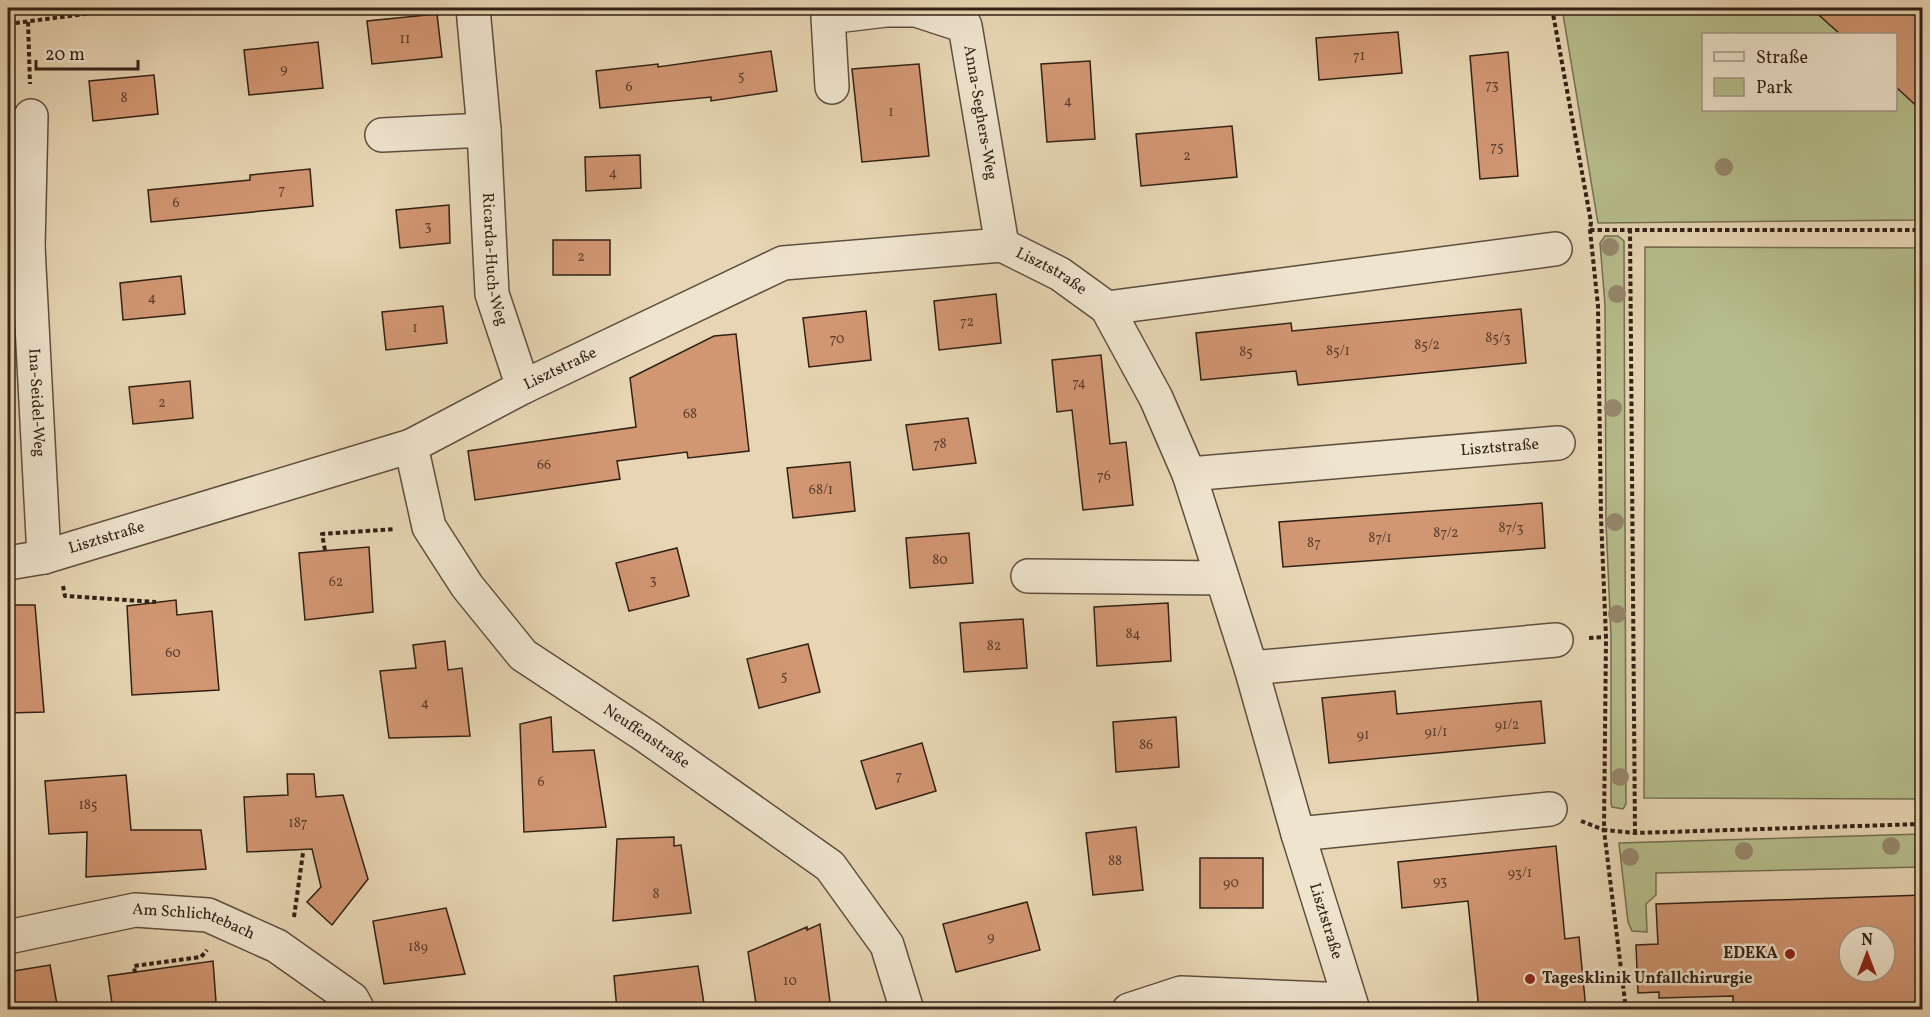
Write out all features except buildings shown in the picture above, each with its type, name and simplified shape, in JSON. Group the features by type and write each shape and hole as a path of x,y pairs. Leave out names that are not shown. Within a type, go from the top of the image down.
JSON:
{"street":[{"name":"Ricarda-Huch-Weg","path":"472,8 484,130 492,294 523,387"},
{"name":"Anna-Seghers-Weg","path":"832,87 828,17 886,9 916,10 965,26 1002,245"},
{"name":"Ina-Seidel-Weg","path":"31,116 18,248 50,555"},
{"path":"382,135 484,130"},
{"name":"Lisztstraße","path":"8,563 50,555 411,446 523,387 783,263 1002,245 1060,274 1107,308 1156,398 1190,474 1251,668 1298,834 1351,1004"},
{"path":"1107,308 1556,249"},
{"name":"Lisztstraße","path":"1190,474 1558,443"},
{"name":"Neuffenstraße","path":"411,446 429,527 467,586 523,655 646,736 830,866 887,945 907,1010"},
{"path":"1028,576 1222,578"},
{"path":"1251,668 1556,640"},
{"path":"1298,834 1550,809"},
{"name":"Am Schlichtebach","path":"8,937 135,910 208,915 277,946 352,999 358,1010"},
{"path":"1129,1010 1181,993 1351,1004"}],"path":[{"path":"8,24 130,8"},
{"path":"1552,8 1591,222 1598,306 1601,518 1606,637 1604,830 1626,1010"},
{"path":"28,22 31,116"},
{"path":"1630,229 1635,833"},
{"path":"1590,230 1923,230"},
{"path":"325,550 322,534 429,527"},
{"path":"50,555 65,596 156,602"},
{"path":"1550,809 1604,830 1635,833 1923,824"},
{"path":"277,946 296,914 303,853"},
{"path":"135,973 134,966 201,957 229,924"}],"green space":[{"path":"1562,8 1922,8 1922,220 1598,223"},
{"path":"1605,236 1618,236 1624,241 1626,804 1623,809 1612,807 1611,803 1611,636 1606,523 1605,305 1600,243"},
{"path":"1645,247 1922,248 1922,799 1644,798"},
{"path":"1922,834 1922,867 1656,873 1656,895 1646,904 1647,932 1632,931 1628,922 1619,843"}],"place":[{"name":"EDEKA","path":"1790,954"},
{"name":"Tagesklinik Unfallchirurgie","path":"1530,979"}]}
